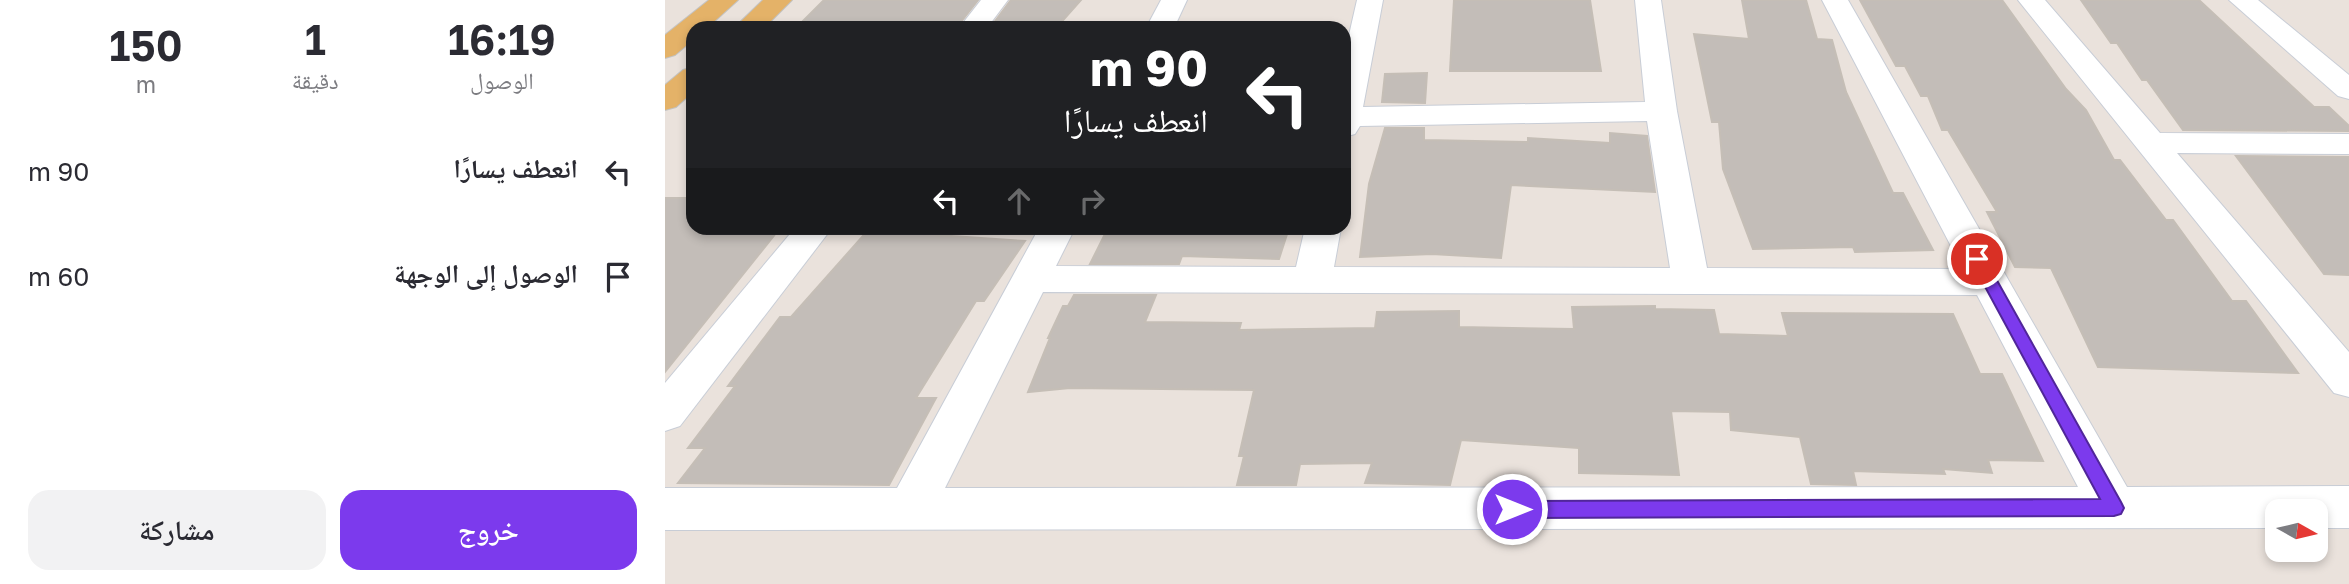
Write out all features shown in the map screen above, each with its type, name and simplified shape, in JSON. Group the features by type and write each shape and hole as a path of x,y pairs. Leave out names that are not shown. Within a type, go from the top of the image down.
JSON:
{"main road":[{"path":"699,21 725,0"},
{"path":"756,21 779,0"},
{"path":"665,49 686,32"},
{"path":"665,101 686,82"}],"street":[{"path":"978,21 995,0"},
{"path":"1164,21 1174,0"},
{"path":"1351,93 1370,0"},
{"path":"1648,0 1661,111 1691,281"},
{"path":"1835,0 2114,508"},
{"path":"2031,0 2349,381"},
{"path":"2242,0 2347,86"},
{"path":"1351,122 1661,111"},
{"path":"2151,143 2349,144"},
{"path":"665,414 808,235"},
{"path":"909,511 1053,235"},
{"path":"1313,280 1322,235"},
{"path":"1031,279 1990,282"},
{"path":"665,509 909,511 2349,508"}],"building":[{"path":"824,0 978,0 962,21 803,21"},
{"path":"1011,0 1081,0 1062,21 995,21"},
{"path":"1454,0 1590,0 1601,71 1450,71"},
{"path":"1742,0 1806,0 1817,39 1832,40 1846,92 1893,193 1903,193 1933,250 1855,252 1853,247 1753,249 1723,169 1719,122 1712,122 1694,34 1749,39"},
{"path":"1860,0 2002,0 2066,89 2086,110 2114,160 2120,160 2166,220 2173,220 2232,301 2246,301 2298,373 2098,367 2051,268 2015,267 1987,212 1997,212 1948,130 1942,130 1928,96 1921,96 1905,66 1896,66"},
{"path":"2081,0 2199,0 2314,107 2329,107 2349,126 2349,131 2183,130 2147,80 2142,80 2117,43 2111,43"},
{"path":"1427,73 1425,103 1382,102 1385,74"},
{"path":"1385,128 1424,128 1424,140 1528,142 1528,138 1610,143 1610,133 1647,136 1655,192 1511,185 1501,258 1432,254 1360,257 1369,184"},
{"path":"2236,156 2349,157 2349,275 2324,274"},
{"path":"665,198 686,198 686,235 774,235 665,372"},
{"path":"864,235 937,235 1025,241 984,301 976,301 916,398 936,398 889,485 678,483 705,448 688,448 735,386 728,386 780,317 791,317"},
{"path":"1104,235 1287,235 1279,259 1182,256 1179,264 1090,264"},
{"path":"1074,295 1156,295 1145,322 1241,323 1239,330 1375,328 1377,312 1459,311 1459,327 1574,329 1572,307 1655,306 1655,309 1714,310 1719,334 1788,336 1782,313 1953,314 1980,374 2002,374 2043,461 1988,460 1992,473 1943,469 1945,474 1853,471 1856,485 1811,484 1800,437 1731,430 1730,412 1671,411 1679,475 1579,473 1579,448 1461,440 1450,485 1365,483 1372,463 1300,464 1296,485 1237,485 1244,456 1239,456 1254,390 1070,388 1028,392 1063,306 1068,306"}],"route":[{"path":"1512,509 2114,508 1977,259"}]}
